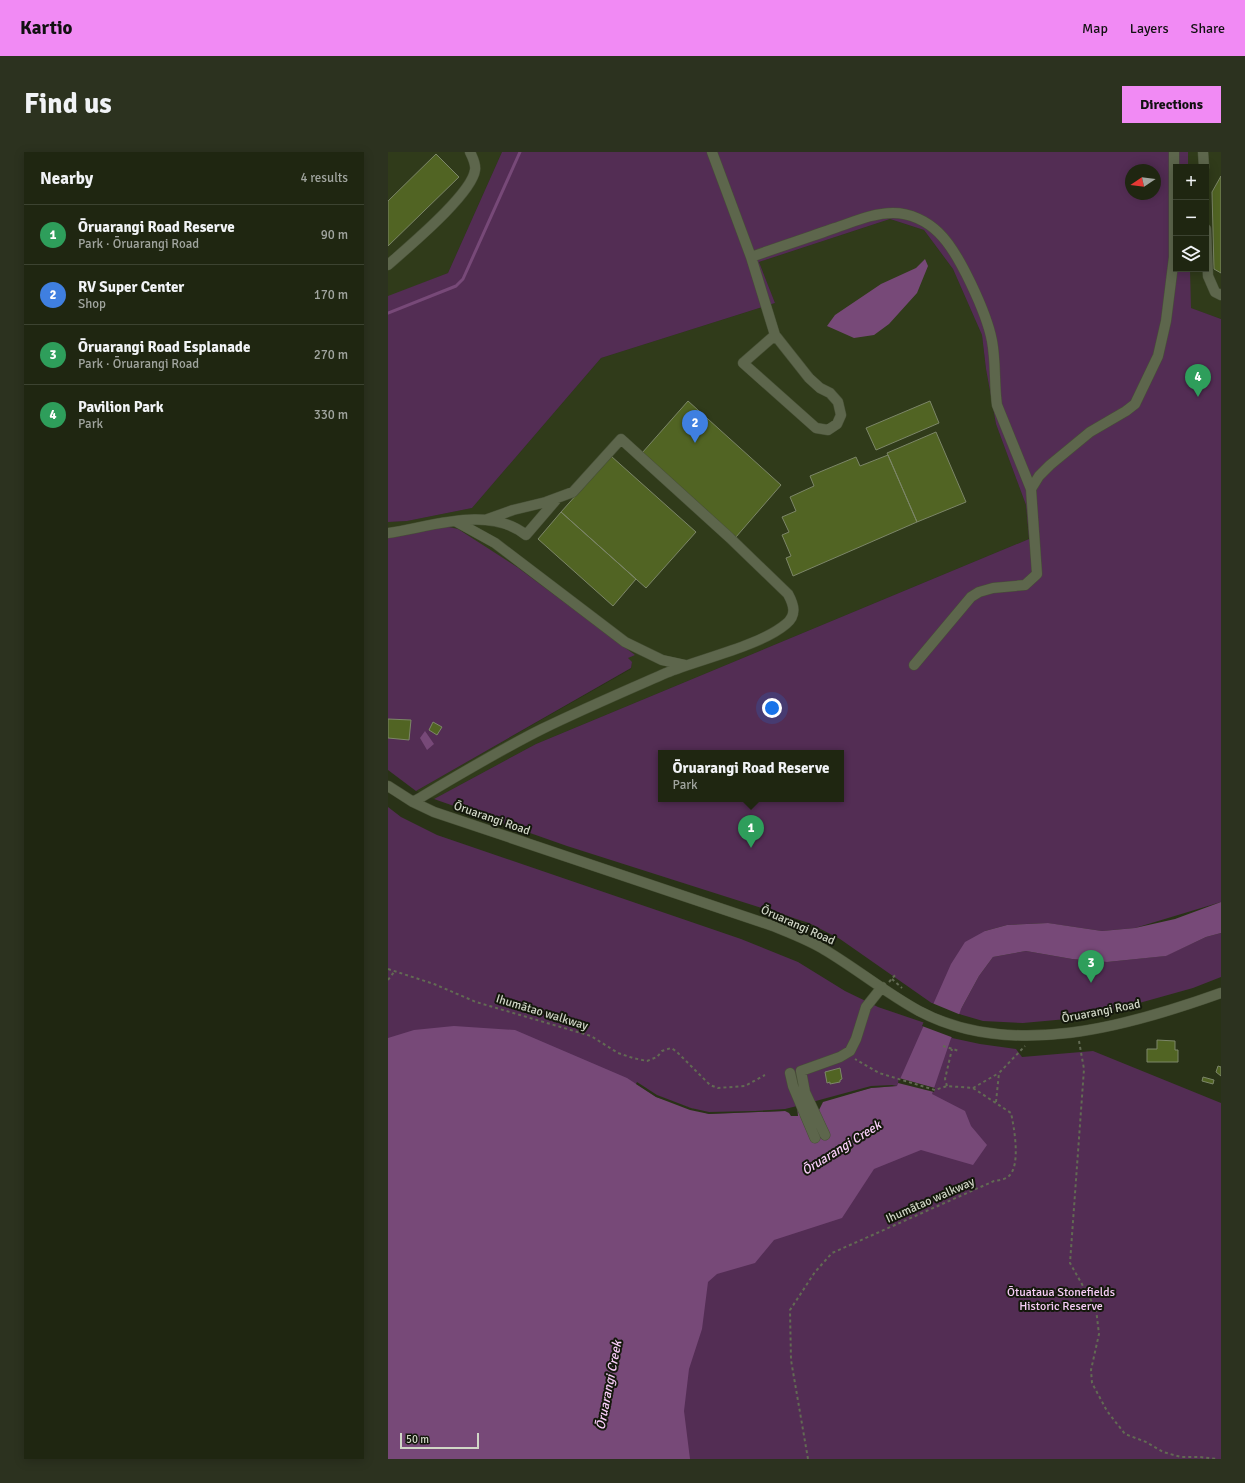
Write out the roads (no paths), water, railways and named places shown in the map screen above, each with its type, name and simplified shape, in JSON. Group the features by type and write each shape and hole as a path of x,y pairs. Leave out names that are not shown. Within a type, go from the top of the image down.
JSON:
{"street":[{"path":"388,266 455,202 468,186 475,169 470,152"},
{"path":"712,152 751,257 775,335 809,378 820,388 830,393 838,402 841,415 837,424 828,430 816,428 743,363 775,335"},
{"path":"1031,489 1039,476 1090,432 1135,404 1158,356 1166,321 1174,257 1174,152"},
{"path":"1203,152 1204,164"},
{"path":"751,257 870,216 893,213 906,214 930,225 940,234 960,264 986,321 992,340 997,405 1031,489 1037,574 1025,585 993,588 979,592 971,597 914,665"},
{"path":"1206,236 1208,276 1215,292 1221,295"},
{"path":"388,533 434,523 488,519 573,492 621,439 730,538 788,594 794,605 794,614 787,623 776,631 760,639 685,665 542,730 463,772 413,802"},
{"path":"488,519 515,527 526,535 558,498"},
{"path":"457,522 495,543 625,642 662,660 685,665"},
{"name":"Ōruarangi Road","path":"388,786 413,802 434,812 773,926 824,949 918,1010 966,1029 1004,1036 1028,1036 1095,1028 1173,1009 1221,993"},
{"path":"790,1073 792,1086 820,1136 805,1092 801,1071 840,1058 852,1047 866,1007 882,987"}],"water":[{"path":"925,259 928,266 917,293 889,324 874,335 854,338 827,326 835,315 881,284 916,268"},
{"path":"425,731 434,744 427,750 420,738"},
{"name":"Ōruarangi Creek","path":"1221,902 1221,933 1206,937 1166,956 1107,962 1072,959 1026,951 993,957 979,976 961,1009 932,1094 965,1111 971,1126 987,1145 973,1165 921,1150 874,1169 842,1218 774,1240 755,1263 717,1274 708,1282 702,1329 689,1369 684,1411 690,1459 388,1459 388,1038 414,1030 454,1026 515,1030 627,1078 656,1097 709,1114 785,1111 871,1088 897,1086 951,964 965,942 985,931 1007,925 1048,923 1102,931 1135,928 1175,919"}],"waterway":[{"path":"388,313 456,286 463,279 520,152"}],"place":[{"name":"Pavilion Park","path":"1198,397"},
{"name":"RV Super Center","path":"695,443"},
{"name":"Ōruarangi Road Reserve","path":"751,848"},
{"name":"Ōruarangi Road Esplanade","path":"1091,983"}],"park label":[{"name":"Ōtuataua Stonefields Historic Reserve","path":"1061,1299"}]}
